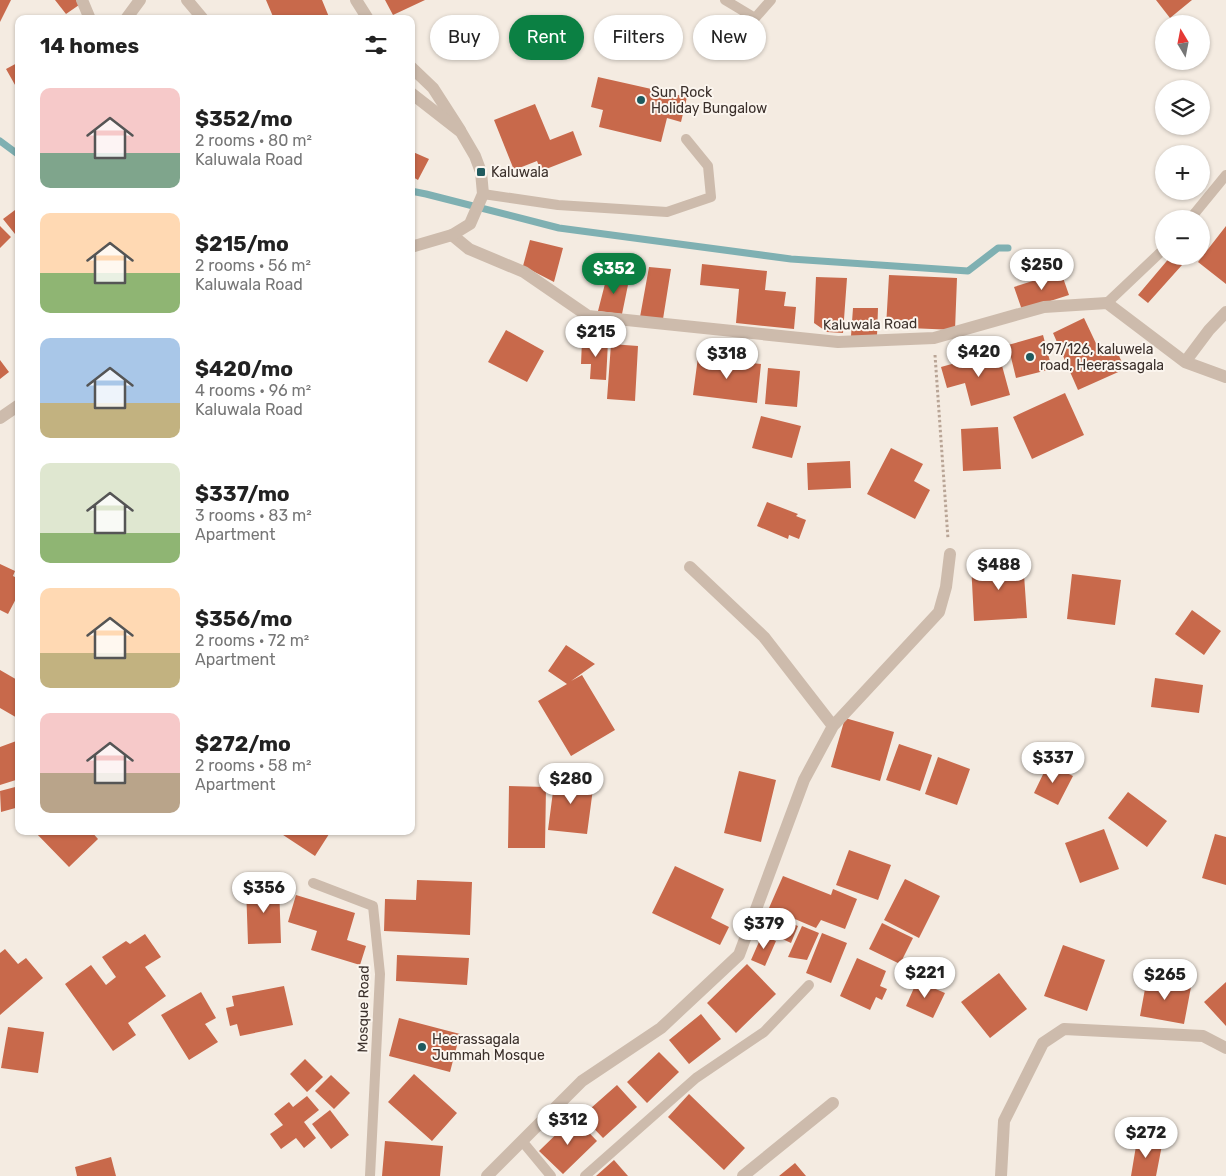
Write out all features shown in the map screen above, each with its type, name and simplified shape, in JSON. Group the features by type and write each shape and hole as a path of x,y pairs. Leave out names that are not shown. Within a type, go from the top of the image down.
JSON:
{"street":[{"path":"82,0 88,15"},
{"path":"129,15 140,0"},
{"path":"188,0 200,15"},
{"path":"356,0 365,15"},
{"path":"415,71 433,88 475,156 481,172 482,198 470,224 452,234 415,246"},
{"path":"415,96 461,132"},
{"name":"Kaluwala Road","path":"452,234 468,249 524,272 588,316 838,342 934,338 1044,307 1108,303"},
{"path":"1108,303 1185,362 1226,377"},
{"path":"1185,362 1209,330 1226,312"},
{"path":"0,418 15,408"},
{"path":"487,1176 582,1081 661,1028 739,955 804,780 833,726 939,612 946,587 950,554"},
{"path":"690,568 764,636 833,726"},
{"path":"1001,1176 1004,1121 1043,1043 1064,1029 1203,1036 1226,1048"},
{"path":"743,1176 833,1103"}],"lane":[{"path":"725,0 755,18 771,0"},
{"path":"482,198 667,212 711,197 708,166 686,139"},
{"path":"1198,210 1226,176"},
{"path":"1108,303 1155,258"},
{"name":"Mosque Road","path":"313,884 373,906 380,974 370,1176"},
{"path":"585,1176 696,1078 764,1032 809,985"},
{"path":"522,1141 551,1176"}],"path":[{"path":"934,338 950,554"}],"building":[{"path":"0,0 11,0 0,22"},
{"path":"55,0 76,0 79,5 66,14"},
{"path":"266,0 322,0 328,15 272,15"},
{"path":"385,0 425,0 393,15"},
{"path":"1156,0 1192,0 1174,15 1168,15"},
{"path":"15,64 15,85 6,69"},
{"path":"598,77 687,97 681,122 667,118 661,142 599,127 603,110 591,107"},
{"path":"535,104 550,140 573,131 582,155 541,171 537,161 514,170 494,120"},
{"path":"415,153 429,159 418,180 415,178"},
{"path":"15,210 15,234 3,219"},
{"path":"0,226 11,237 0,248"},
{"path":"1226,226 1226,284 1202,265 1210,265 1210,247"},
{"path":"530,240 563,248 554,282 523,266"},
{"path":"702,264 767,271 765,290 786,292 784,306 796,307 794,329 736,323 739,289 700,285"},
{"path":"1163,265 1182,265 1148,303 1138,295"},
{"path":"649,267 671,269 663,319 640,317"},
{"path":"1061,272 1069,295 1022,310 1014,287"},
{"path":"889,275 957,278 955,330 886,327"},
{"path":"607,276 629,280 622,314 598,311"},
{"path":"816,277 847,278 843,333 827,332 814,323"},
{"path":"853,308 878,308 877,336 851,336"},
{"path":"1084,318 1101,354 1115,347 1125,369 1078,390 1053,333"},
{"path":"506,330 544,351 527,382 488,362"},
{"name":"197/126, kaluwela road, Heerassagala","path":"1043,335 1052,369 1016,378 1008,345"},
{"path":"582,341 608,342 606,380 590,379 591,364 581,364"},
{"path":"611,344 638,346 635,401 607,399"},
{"path":"998,351 1010,395 971,406 965,383 947,388 941,367"},
{"path":"698,357 761,364 757,403 693,395"},
{"path":"0,360 9,372 0,379"},
{"path":"768,368 800,371 797,407 765,404"},
{"path":"1065,393 1084,435 1032,459 1013,417"},
{"path":"761,416 801,426 792,458 752,448"},
{"path":"998,427 1001,469 963,471 961,429"},
{"path":"891,448 923,464 914,481 930,490 915,519 867,494"},
{"path":"850,461 851,488 808,490 807,463"},
{"path":"767,502 798,514 796,516 806,520 799,539 789,535 788,539 757,526"},
{"path":"1023,560 1027,618 974,621 971,563"},
{"path":"0,564 15,571 13,576 15,577 15,601 8,614 0,610"},
{"path":"1072,574 1121,580 1115,625 1067,619"},
{"path":"1192,610 1221,631 1204,655 1175,634"},
{"path":"566,645 595,664 571,681 582,675 615,730 571,756 538,701 567,684 548,671"},
{"path":"0,670 15,679 15,717 0,708"},
{"path":"1155,678 1203,685 1199,713 1151,707"},
{"path":"845,718 894,732 880,781 831,767"},
{"path":"15,741 15,780 0,785 0,747"},
{"path":"899,744 932,755 920,791 886,780"},
{"path":"938,757 970,769 957,805 925,794"},
{"path":"1048,764 1073,776 1058,805 1034,793"},
{"path":"739,771 776,780 761,842 724,833"},
{"path":"555,776 594,781 587,834 548,830"},
{"path":"509,786 546,787 545,848 508,848"},
{"path":"15,787 15,808 1,812 0,791"},
{"path":"1128,792 1167,821 1147,847 1108,818"},
{"path":"1104,829 1119,869 1080,883 1065,843"},
{"path":"1215,834 1226,837 1226,885 1202,878"},
{"path":"38,835 94,835 98,839 69,867"},
{"path":"283,835 328,835 315,856"},
{"path":"849,850 891,865 878,900 836,885"},
{"path":"675,866 724,889 711,918 729,927 720,945 652,913"},
{"path":"783,876 831,895 833,889 857,899 845,929 821,920 816,928 769,908"},
{"path":"905,879 940,896 919,938 884,920"},
{"path":"417,880 472,882 470,935 384,931 385,899 416,900"},
{"path":"279,885 281,943 248,944 246,886"},
{"path":"296,895 355,913 347,940 366,946 360,965 311,950 317,931 288,922"},
{"path":"782,920 798,926 791,943 776,936"},
{"path":"882,923 913,938 900,964 869,949"},
{"path":"802,926 819,933 807,960 788,957"},
{"path":"822,933 847,943 831,983 806,973"},
{"path":"145,934 161,957 145,967 166,996 128,1023 136,1035 113,1051 65,984 91,965 106,985 116,977 102,957 126,941 130,944"},
{"path":"762,935 776,941 765,966 751,960"},
{"path":"1063,945 1105,960 1087,1011 1044,996"},
{"path":"5,949 18,964 26,958 43,978 0,1015 0,953"},
{"path":"397,955 469,958 467,985 396,981"},
{"path":"857,958 886,971 880,986 887,989 882,1000 876,997 870,1010 840,996"},
{"path":"747,964 776,994 736,1033 707,1003"},
{"path":"999,973 1027,1009 990,1038 961,1002"},
{"path":"1147,978 1191,987 1184,1024 1140,1016"},
{"path":"917,981 945,993 933,1018 906,1006"},
{"path":"1226,982 1226,1026 1204,1002"},
{"path":"284,986 293,1025 240,1036 237,1024 230,1026 226,1008 234,1006 232,996"},
{"path":"201,992 216,1018 205,1024 218,1042 189,1060 161,1015"},
{"path":"701,1014 721,1039 689,1064 669,1040"},
{"path":"399,1018 460,1034 450,1072 389,1056"},
{"path":"8,1027 44,1032 38,1073 1,1068"},
{"path":"659,1052 679,1072 647,1103 627,1082"},
{"path":"305,1059 323,1077 307,1092 290,1074"},
{"path":"414,1074 457,1113 432,1141 388,1102"},
{"path":"331,1075 350,1093 334,1109 315,1091"},
{"path":"617,1085 637,1107 603,1138 582,1116"},
{"path":"689,1094 745,1148 724,1170 668,1117"},
{"path":"307,1096 319,1110 304,1122 316,1138 304,1148 296,1138 281,1149 270,1134 283,1125 274,1114 289,1102 293,1107"},
{"path":"330,1110 349,1135 331,1149 312,1124"},
{"path":"574,1117 597,1141 563,1174 539,1151"},
{"path":"1137,1140 1162,1145 1156,1176 1131,1176"},
{"path":"385,1141 443,1146 440,1176 382,1176"},
{"path":"111,1157 116,1176 77,1176 75,1167"},
{"path":"614,1160 628,1176 596,1176"},
{"path":"795,1163 806,1176 779,1176"}],"waterway":[{"path":"0,141 15,152"},
{"path":"415,192 559,228 791,259 968,271 998,248 1008,248"}],"place":[{"name":"Sun Rock Holiday Bungalow","path":"641,100"},
{"name":"Kaluwala","path":"481,172"},
{"name":"197/126, kaluwela road, Heerassagala","path":"1030,357"},
{"name":"Heerassagala Jummah Mosque","path":"422,1047"}]}
